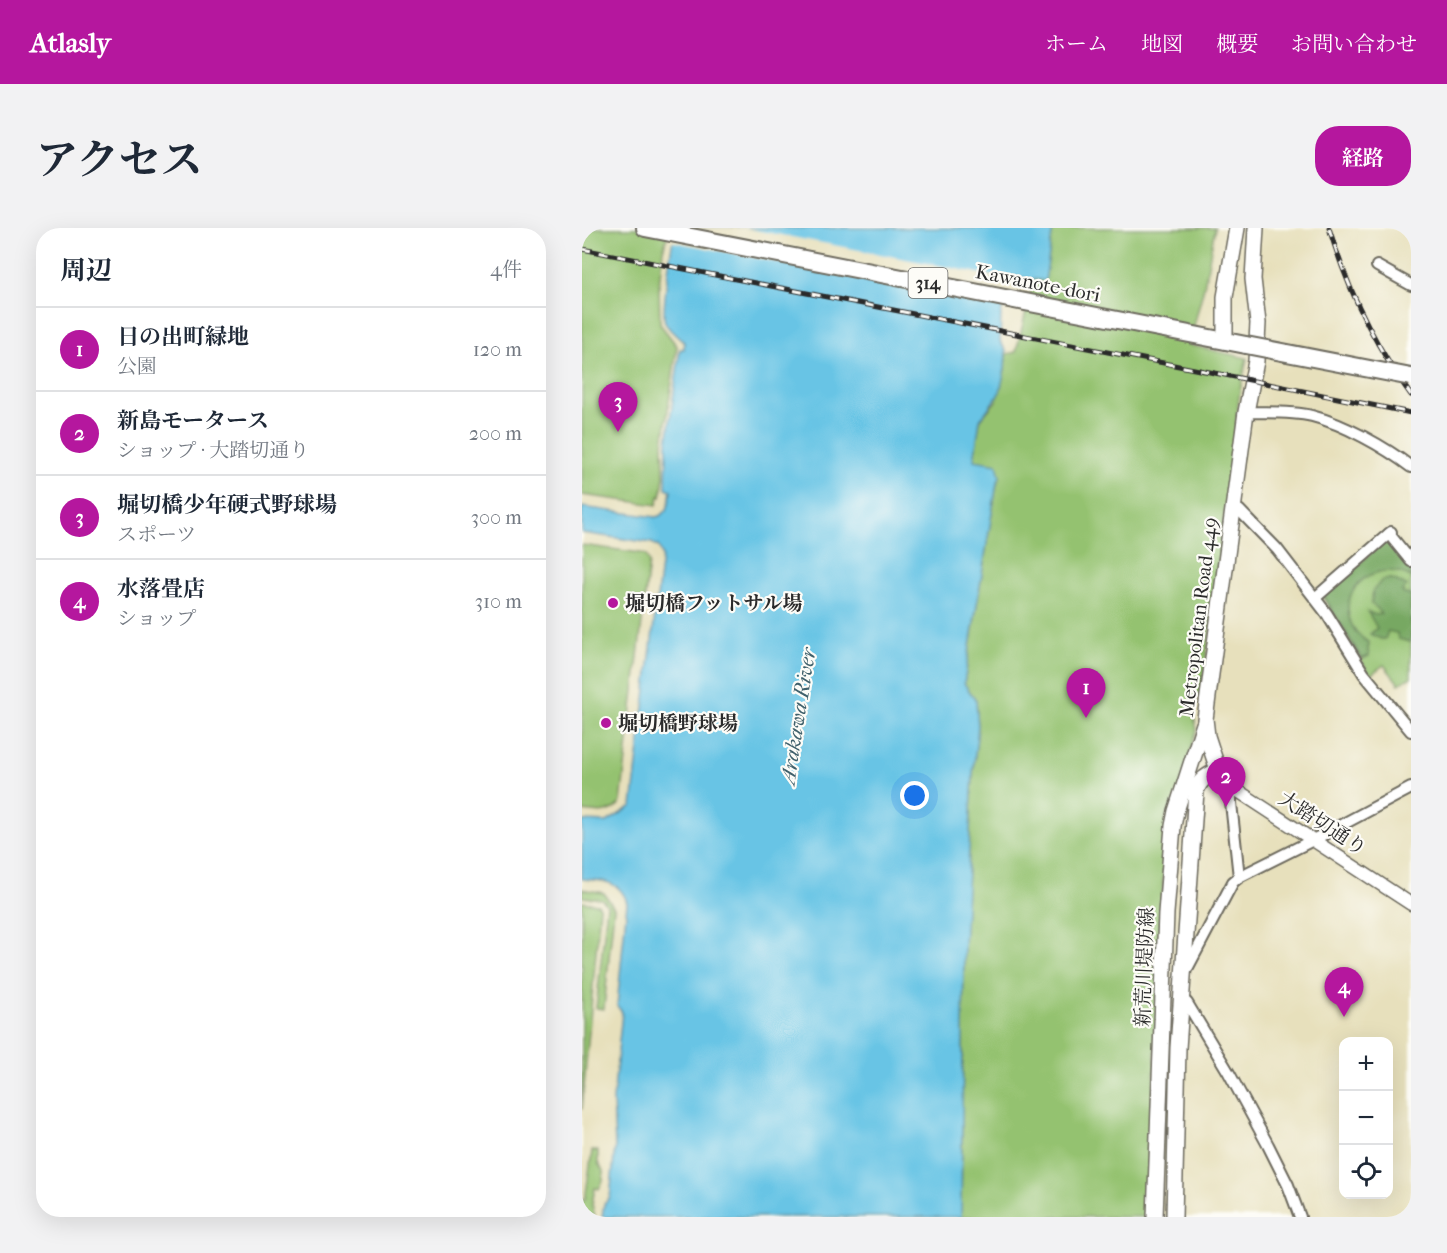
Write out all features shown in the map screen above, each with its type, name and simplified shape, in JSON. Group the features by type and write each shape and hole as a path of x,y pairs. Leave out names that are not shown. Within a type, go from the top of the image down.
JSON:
{"main road":[{"name":"Kawanote-dori","path":"645,228 1247,340"},
{"name":"Kawanote-dori","path":"701,228 1219,335"},
{"path":"1219,335 1237,228"},
{"name":"Metropolitan Road 449","path":"1218,770 1205,723 1246,412 1256,361 1258,323 1253,279 1256,228"},
{"name":"314","path":"1247,340 1411,367"},
{"name":"314","path":"1247,340 1411,377"},
{"name":"新荒川堤防線","path":"1155,1217 1166,913 1173,826 1205,723"},
{"path":"1174,1217 1177,1077 1196,791 1199,782 1204,777 1218,770"}],"street":[{"path":"1377,266 1411,285"},
{"path":"1246,412 1303,414 1322,419 1383,448 1411,468"},
{"path":"1233,510 1239,510 1277,549 1315,598 1364,674 1411,731"},
{"path":"1315,598 1390,533 1411,561"},
{"name":"大踏切通り","path":"1218,770 1223,779 1235,789 1315,839 1411,904"},
{"path":"1183,968 1188,967 1233,882 1239,877 1411,788"},
{"path":"1235,789 1231,796 1231,803 1239,877"},
{"path":"1182,1004 1187,1004 1229,1073 1273,1155 1300,1217"}],"green space":[{"path":"582,228 670,228 663,250 659,285 660,324 677,346 663,444 664,476 661,497 659,496 657,505 582,495"},
{"path":"1053,228 1215,228 1204,287 1189,345 1247,358 1240,391 1203,683 1193,710 1197,730 1176,798 1166,817 1148,1217 961,1217 964,946 973,774 978,726 976,701 964,684 997,483 1000,477 974,460 980,420 996,401 1005,369 1006,354 1016,352 1034,279 1045,280"},
{"path":"1388,538 1406,561 1404,563 1411,572 1411,577 1393,571 1377,573 1364,579 1354,589 1349,602 1349,617 1355,631 1369,643 1369,656 1362,659 1323,595"},
{"path":"1391,539 1411,565 1411,677 1399,684 1384,665 1370,675 1321,595"},
{"path":"582,545 641,553 646,555 649,562 621,802 608,812 582,811"},
{"path":"1392,579 1407,586 1402,591 1404,594 1411,595 1411,642 1398,639 1397,633 1388,631 1385,639 1370,634 1377,628 1368,612 1381,614 1371,604 1373,591 1382,580"},
{"path":"582,889 604,893 614,908 604,1009 596,1008 607,905 602,899 582,897"},
{"path":"582,902 598,904 600,907 582,1110"},
{"path":"592,1151 598,1151 598,1163 603,1171 603,1181 599,1189 595,1188 592,1204 595,1217 582,1217 582,1200 585,1200"}],"water":[{"name":"Arakawa River","path":"675,228 1053,228 1045,281 1012,276 1001,314 1000,341 1006,351 1005,369 1000,392 980,420 974,460 997,464 1000,477 997,483 964,683 976,701 978,726 973,774 964,946 961,1217 602,1217 604,1204 610,1198 615,1147 613,1100 622,1012 617,1006 627,903 621,890 616,886 603,881 582,879 582,821 607,822 632,806 662,556 659,547 652,543 582,533 582,507 656,517 664,513 668,507 671,490 666,488 667,443 680,349 684,349 684,342 668,328 664,315 667,276"}],"pier":[{"path":"672,228 745,228 1014,280 1006,307 670,241"}],"railway":[{"path":"1329,228 1344,272 1363,315 1385,356 1411,395"},
{"path":"582,249 1411,413"}],"place":[{"name":"堀切橋少年硬式野球場","path":"618,432"},
{"name":"堀切橋フットサル場","path":"613,603"},
{"name":"日の出町緑地","path":"1086,718"},
{"name":"堀切橋野球場","path":"606,723"},
{"name":"新島モータース","path":"1226,807"},
{"name":"水落畳店","path":"1344,1017"}]}
